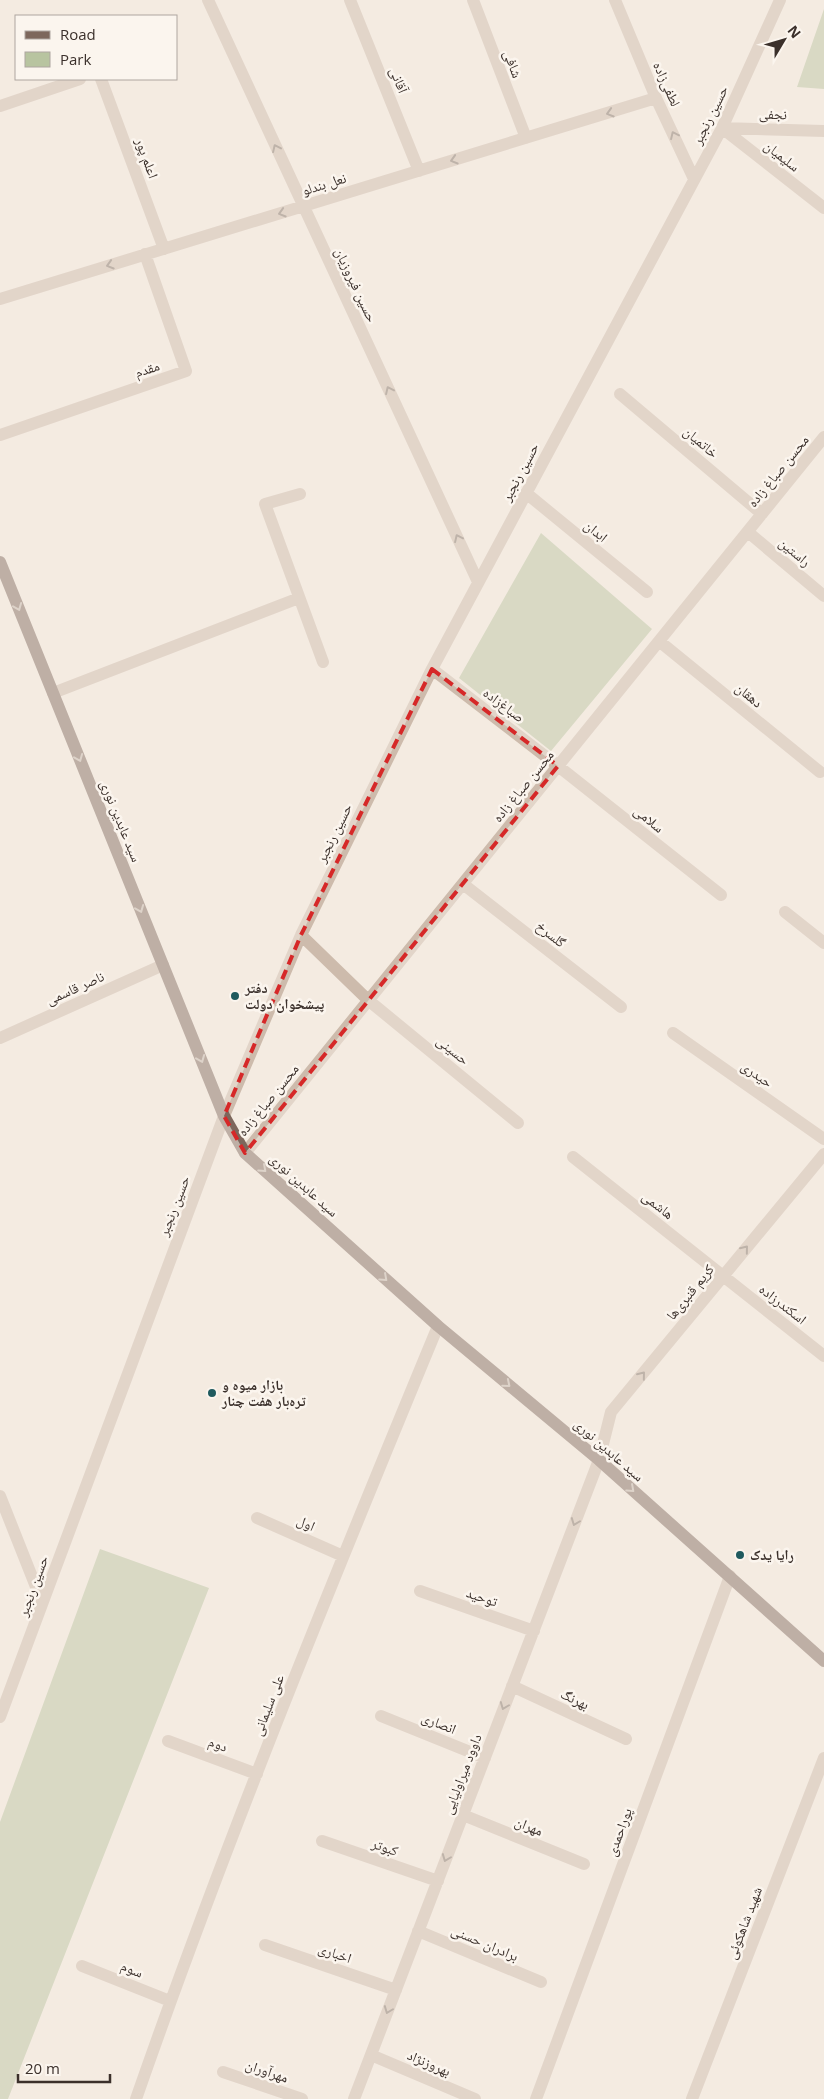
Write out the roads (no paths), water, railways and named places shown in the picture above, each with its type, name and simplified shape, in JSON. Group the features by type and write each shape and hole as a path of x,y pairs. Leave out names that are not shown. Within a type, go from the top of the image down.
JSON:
{"main road":[{"name":"سید عابدین نوری","path":"0,562 224,1116 245,1152 438,1326 599,1460 824,1661"}],"street":[{"name":"حسین فیروزیان","path":"208,0 478,582"},
{"name":"آقانی","path":"350,0 419,171"},
{"name":"شافی","path":"473,0 526,138"},
{"name":"لطفی‌زاده","path":"615,0 656,98 694,179"},
{"name":"حسین رنجبر","path":"0,1717 224,1116 301,935 432,669 722,128 780,0"},
{"path":"0,106 77,80"},
{"name":"اعلم پور","path":"101,80 164,249"},
{"name":"نعل بندلو","path":"0,299 656,98"},
{"name":"نجفی","path":"722,128 824,131"},
{"name":"سلیمیان","path":"722,128 824,208"},
{"name":"مقدم","path":"0,435 186,371 145,254"},
{"name":"خاتمیان","path":"620,394 762,514"},
{"name":"محسن صباغ زاده","path":"245,1152 824,438"},
{"name":"ابدان","path":"526,493 647,592"},
{"path":"300,494 265,504 323,662"},
{"name":"راستین","path":"748,532 824,596"},
{"path":"53,693 299,598"},
{"name":"دهقان","path":"659,641 820,772"},
{"name":"صباغ‌زاده","path":"432,669 558,766"},
{"name":"سلامی","path":"558,766 721,895"},
{"name":"گلسرخ","path":"463,884 621,1007"},
{"path":"785,912 824,943"},
{"path":"301,935 368,1000"},
{"name":"ناصر قاسمی","path":"0,1038 163,965"},
{"name":"حسینی","path":"368,1000 518,1123"},
{"name":"حیدری","path":"673,1034 824,1139"},
{"name":"کریم قنبری‌ها","path":"599,1460 611,1412 824,1154"},
{"name":"هاشمی","path":"573,1157 723,1276"},
{"name":"اسکندرزاده","path":"723,1276 824,1356"},
{"name":"علی سلیمانی","path":"136,2099 170,2001 257,1774 343,1556 438,1326"},
{"name":"داوود میراولیایی","path":"354,2099 599,1460"},
{"path":"0,1496 42,1602"},
{"name":"اول","path":"257,1518 343,1556"},
{"name":"پوراحمدی","path":"536,2099 730,1576"},
{"name":"توحید","path":"420,1591 534,1630"},
{"name":"بهرنگ","path":"512,1686 626,1739"},
{"name":"انصاری","path":"381,1716 485,1758"},
{"name":"دوم","path":"168,1741 257,1774"},
{"name":"شهید شاهکوئی","path":"692,2099 824,1758"},
{"name":"مهران","path":"463,1815 584,1864"},
{"name":"کبوتر","path":"322,1841 438,1881"},
{"name":"برادران حسنی","path":"418,1931 541,1982"},
{"name":"اخباری","path":"265,1946 396,1990"},
{"name":"سوم","path":"82,1966 170,2001"},
{"name":"بهروزنژاد","path":"371,2055 475,2099"},
{"name":"مهرآوران","path":"222,2072 302,2099"}],"place":[{"name":"دفتر پیشخوان دولت","path":"235,996"},
{"name":"بازار میوه و تره‌بار هفت چنار","path":"212,1393"},
{"name":"رایا یدک","path":"740,1555"}]}
